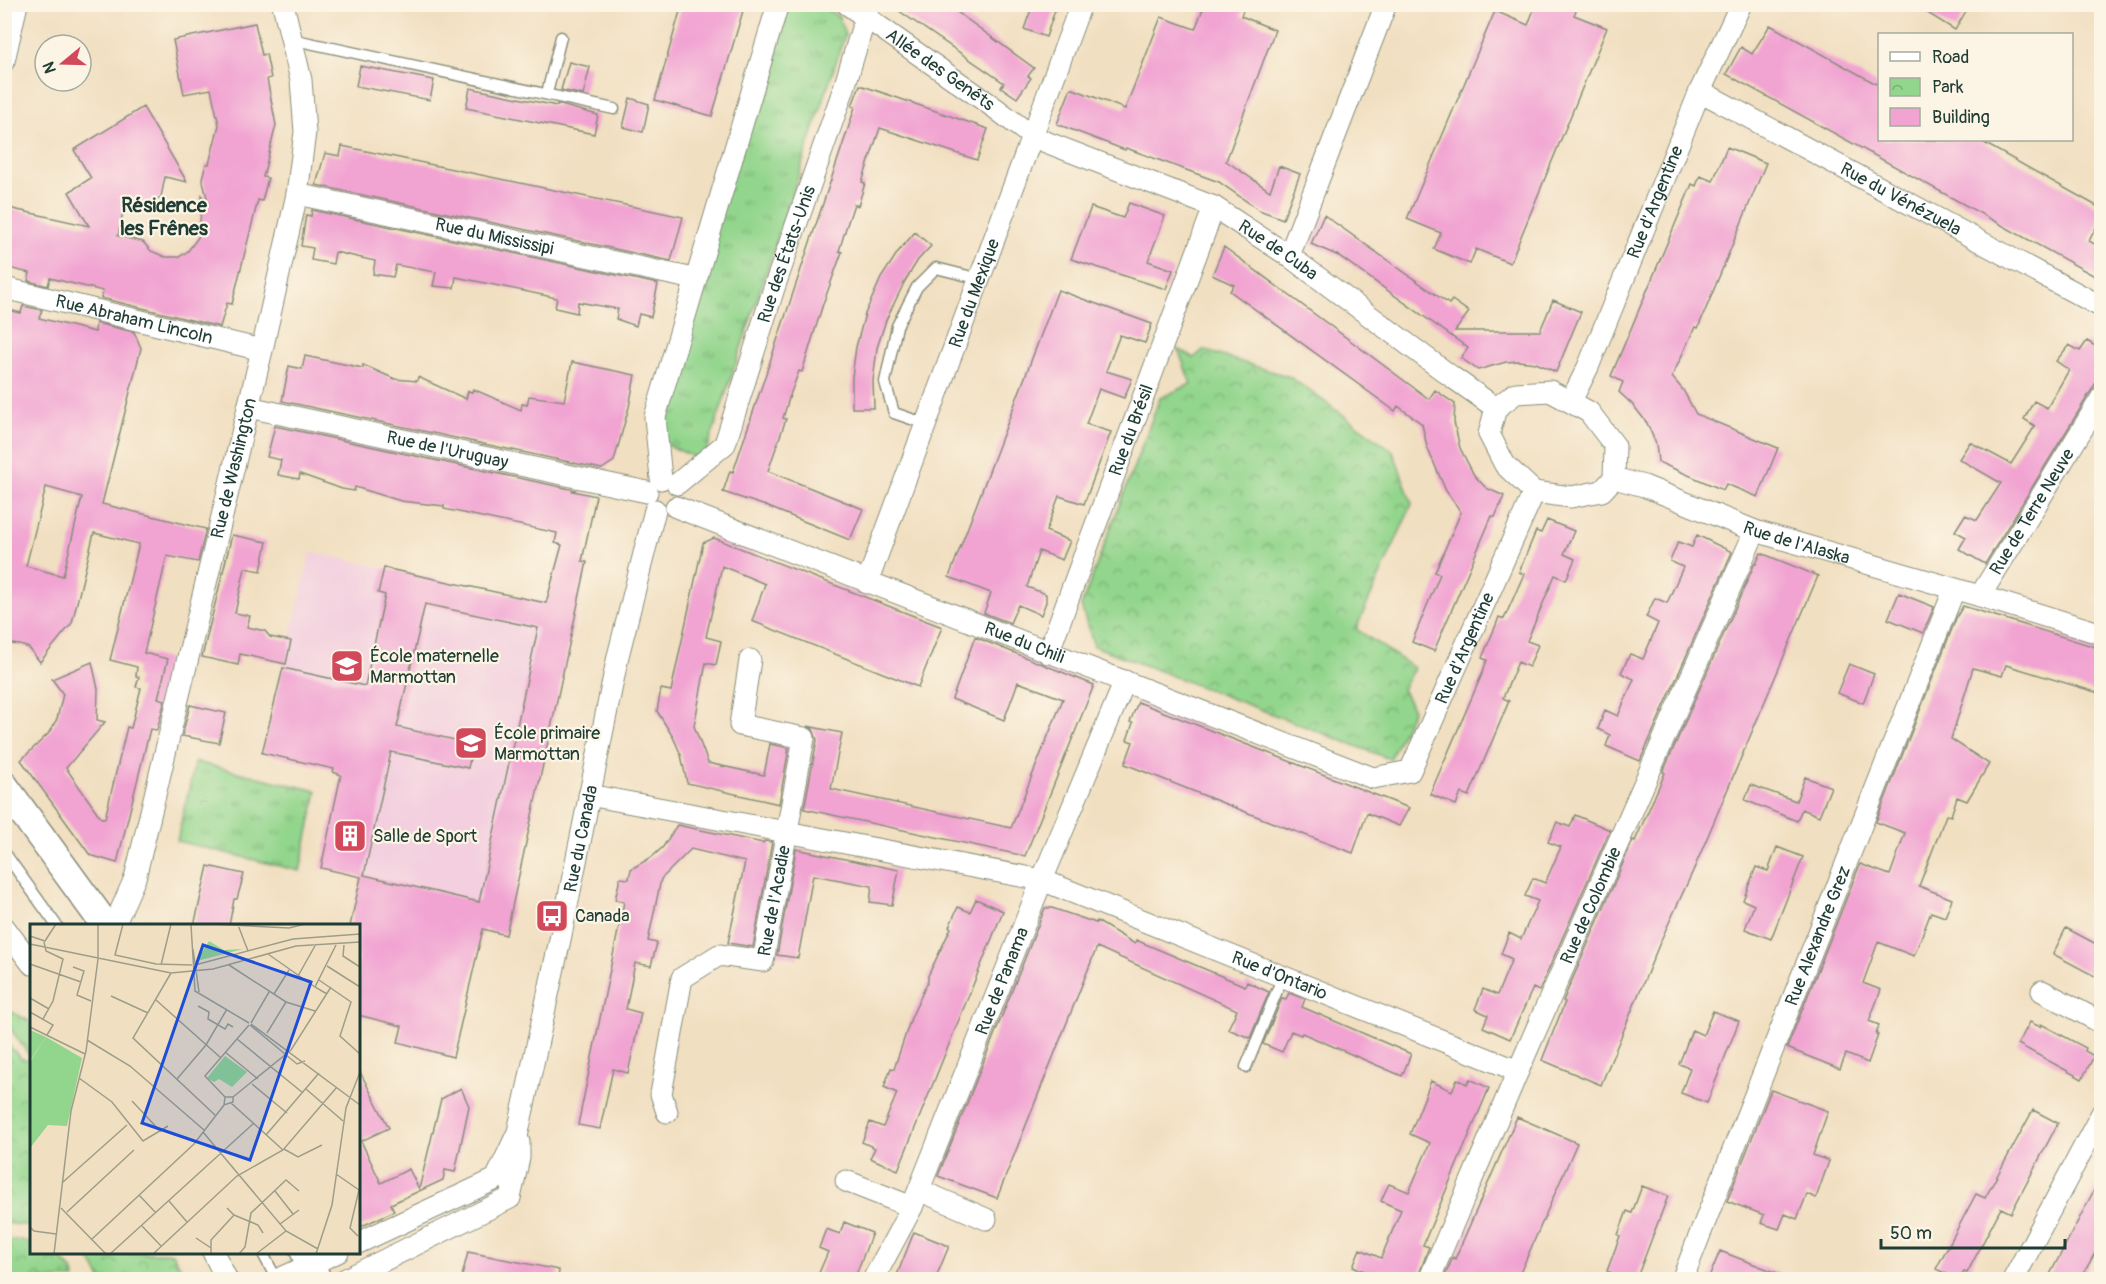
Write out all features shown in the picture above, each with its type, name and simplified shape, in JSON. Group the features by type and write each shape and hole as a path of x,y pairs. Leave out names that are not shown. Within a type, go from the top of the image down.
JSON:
{"street":[{"path":"4,61 17,4"},
{"name":"Rue de Washington","path":"115,924 135,878 262,350 297,194 305,132 301,80 283,4"},
{"path":"663,494 655,417 694,279 778,4"},
{"name":"Allée des Genêts","path":"847,4 867,10 1033,137"},
{"path":"1289,256 1386,4"},
{"name":"Rue d'Argentine","path":"1571,401 1588,367 1700,91 1741,4"},
{"name":"Rue du Mexique","path":"867,583 1033,137 1078,6"},
{"name":"Rue des États-Unis","path":"663,494 725,444 774,288 844,88 867,10"},
{"name":"Rue du Vénézuela","path":"1700,91 2102,307"},
{"name":"Rue de Cuba","path":"1033,137 1214,207 1289,256 1496,408"},
{"name":"Rue du Mississipi","path":"297,194 694,279"},
{"name":"Rue du Brésil","path":"1048,653 1214,207"},
{"name":"Rue Abraham Lincoln","path":"4,288 262,350"},
{"path":"1550,391 1571,401 1589,412 1615,446 1614,478 1602,491 1571,498 1534,492 1505,465 1489,434 1496,408 1516,393 1550,391"},
{"name":"Rue de Terre Neuve","path":"1980,596 2102,398"},
{"name":"Rue de l'Uruguay","path":"248,407 663,494"},
{"name":"Rue de l'Alaska","path":"1614,478 1644,486 1755,531 2102,634"},
{"name":"Rue d'Argentine","path":"1373,778 1410,771 1534,492"},
{"name":"Rue du Chili","path":"663,494 867,583 1373,778"},
{"name":"Rue du Canada","path":"360,1242 496,1179 518,1132 618,656 663,494"},
{"name":"Rue de Colombie","path":"1428,1280 1755,531"},
{"name":"Rue Alexandre Grez","path":"1682,1280 1954,590"},
{"name":"Rue de l'Acadie","path":"668,1112 661,1094 682,978 719,955 763,961 804,738 740,725 750,660"},
{"name":"Rue de Panama","path":"873,1280 915,1198 1042,880 1125,681"},
{"path":"4,786 105,924"},
{"name":"Rue de l'Acadie","path":"589,795 1042,880"},
{"name":"Rue d'Ontario","path":"1042,880 1518,1071"},
{"path":"4,927 30,961"},
{"path":"2042,991 2102,1023"},
{"path":"2013,1280 2102,1113"},
{"name":"Rue du Canada","path":"344,1280 510,1198 519,1158 518,1132"},
{"path":"846,1181 986,1219"},
{"path":"214,1254 227,1280"},
{"path":"277,1280 334,1254"}],"lane":[{"path":"547,93 561,37"},
{"path":"291,38 547,93 614,110"},
{"path":"926,424 894,412 885,382 897,326 917,287 936,268 980,279"},
{"path":"4,852 56,924"},
{"path":"1246,1066 1283,976"},
{"path":"263,1254 277,1280"}],"shaded area":[{"name":"École primaire Marmottan","path":"311,552 577,610 511,909 364,875 393,743 384,780 262,753"}],"green space":[{"path":"781,5 820,5 839,17 845,35 706,453 698,459 663,443 661,412"},
{"path":"1178,349 1194,358 1203,350 1290,377 1393,451 1412,504 1356,629 1414,668 1402,689 1413,710 1390,759 1094,646 1081,606 1160,398 1191,384"},
{"path":"195,762 317,791 300,871 177,841"},
{"path":"11,1012 28,1020 30,1024 30,1226 5,1223 5,1042 22,1059 29,1060 29,1055 5,1021"},
{"path":"21,1240 30,1243 30,1254 56,1254 72,1270 75,1279 5,1279 5,1241"},
{"path":"84,1254 173,1254 188,1279 101,1279 90,1259"}],"building":[{"path":"682,4 745,4 712,116 655,100"},
{"path":"889,4 946,4 1034,68 1028,76 1031,78 1017,98 1001,87 1004,83"},
{"path":"1033,4 1057,4 1046,37 1024,29"},
{"path":"1205,4 1245,4 1241,16 1275,30 1226,161 1270,191 1279,166 1300,174 1283,219 1259,210 1219,182 1057,124 1071,88 1125,109 1161,17 1195,29"},
{"path":"1536,4 1579,4 1574,15 1607,28 1510,263 1476,249 1470,264 1434,249 1441,233 1407,219 1495,11 1528,25"},
{"path":"1913,4 1970,4 1955,30"},
{"path":"255,23 262,55 266,54 271,78 267,79 276,125 263,177 268,178 262,201 258,200 232,304 227,303 220,327 101,298 103,291 50,278 48,286 28,281 30,273 4,267 4,207 89,226 69,192 91,178 74,150 143,107 187,182 165,177 161,197 149,203 126,197 118,236 143,242 151,251 165,257 179,257 188,251 199,236 202,195 209,206 202,178 206,164 209,164 219,125 211,89 184,94 173,40"},
{"path":"1770,25 1878,85 1878,141 1981,141 2102,209 2102,216 2089,241 2102,248 2102,280 1726,74 1741,47 1752,54"},
{"path":"569,62 590,67 583,95 561,90"},
{"path":"360,66 434,80 430,100 356,86"},
{"path":"860,85 988,129 977,160 880,128 862,182 865,183 858,206 854,204 839,251 842,252 802,372 799,371 790,395 783,418 786,419 768,471 863,509 850,540 766,506 723,492 730,471 733,472 848,129 855,107 852,106"},
{"path":"470,88 557,106 557,104 598,115 594,134 466,108"},
{"path":"630,98 649,104 643,132 623,127"},
{"path":"342,146 683,217 671,261 316,185 325,153 340,156"},
{"path":"1727,147 1766,163 1698,328 1695,327 1672,377 1683,390 1696,414 1778,448 1758,497 1726,484 1723,490 1658,462 1656,444 1647,423 1619,392 1623,382 1611,376 1692,184 1696,186 1700,176 1713,181"},
{"path":"1129,203 1165,216 1148,261 1173,270 1166,289 1071,259 1091,207 1123,218"},
{"path":"312,210 658,284 651,317 639,314 636,326 616,319 618,309 578,302 577,313 555,308 557,298 456,277 454,288 433,286 436,272 396,265 393,277 373,274 375,261 335,252 333,264 311,260 313,248 301,246 306,215 311,216"},
{"path":"1324,215 1449,304 1452,300 1469,312 1455,331 1540,331 1553,300 1581,312 1556,372 1536,363 1519,361 1506,362 1478,370 1461,358 1468,348 1339,256 1311,244"},
{"path":"915,232 931,246 918,260 905,281 886,320 877,348 873,381 874,408 852,408 852,377 856,347 865,314 881,278"},
{"path":"1224,247 1429,399 1435,390 1455,404 1454,422 1460,448 1474,475 1486,488 1504,496 1495,517 1492,516 1434,651 1412,642 1440,574 1435,572 1461,512 1446,491 1427,447 1422,424 1398,406 1395,411 1230,291 1234,285 1212,275"},
{"path":"1058,290 1152,324 1145,343 1120,335 1106,371 1132,379 1124,398 1099,389 1086,424 1111,432 1084,504 1059,496 1046,531 1070,541 1062,560 1039,551 1027,587 1046,594 1046,602 1041,615 1018,605 1010,623 984,613 991,593 949,577"},
{"path":"23,306 42,310 39,318 95,332 96,323 134,332 141,348 102,504 206,529 198,562 167,556 144,653 168,659 158,698 165,700 157,730 150,729 117,863 90,855 21,760 48,734 57,719 63,694 52,679 92,662 98,689 97,720 105,722 66,768 101,818 105,818 127,727 131,728 141,688 136,687 139,677 136,676 137,667 110,660 139,544 94,533 72,623 40,662 29,648 4,643 4,309 21,313","holes":["46,487 82,497 63,576 26,566"]},
{"path":"2087,341 2102,350 2102,373 1985,564 1959,549 1966,537 1955,531 1965,515 1977,520 2001,483 1959,459 1970,442 2011,464 2035,426 2024,419 2034,401 2047,408 2069,370 2056,361 2069,345 2080,351"},
{"path":"305,356 363,368 363,365 395,379 417,381 418,377 466,399 468,391 472,392 473,389 521,410 522,404 527,405 529,396 564,401 572,362 635,375 614,461 602,469 282,401 289,366 302,369"},
{"path":"275,426 596,496 582,561 587,562 506,935 483,929 453,1057 398,1042 402,1026 360,1016 360,924 350,924 361,877 321,868 341,775 333,772 334,769 262,753 283,668 365,686 385,595 378,593 384,568 546,603 562,545 555,543 557,533 444,509 444,506 401,501 355,487 354,491 342,489 300,474 299,479 278,475 281,460 267,457","holes":["425,604 538,628 479,902 364,875 391,752 468,768 473,744 397,727"]},
{"path":"1547,520 1574,531 1564,554 1575,559 1566,580 1555,575 1527,641 1538,645 1529,667 1518,662 1503,698 1509,701 1469,796 1461,793 1456,805 1430,794 1482,674 1487,660 1482,658 1499,617 1504,619 1524,574 1519,572 1536,531 1541,533"},
{"path":"232,535 267,542 261,571 245,568 235,613 250,616 247,627 265,631 270,637 291,641 286,664 240,654 238,665 202,657"},
{"path":"1697,535 1732,552 1640,761 1606,746 1610,735 1598,729 1605,710 1618,716 1634,679 1621,673 1630,654 1643,659 1658,623 1646,617 1655,598 1667,603 1683,567 1670,561 1678,542 1692,547"},
{"path":"714,538 942,627 918,687 752,621 765,584 722,566 706,637 721,641 716,665 706,663 694,726 708,763 764,775 770,744 789,748 779,804 687,783 681,755 657,711 661,689 671,691 703,543"},
{"path":"1761,553 1818,576 1601,1085 1542,1060 1565,1002 1563,1001"},
{"path":"1899,593 1934,607 1923,633 1888,619"},
{"path":"1963,606 2102,649 2102,694 2006,665 2002,676 1973,668 1951,739 1989,764 1967,801 1957,797 1951,816 1946,815 1919,886 1952,899 1945,917 1931,912 1914,956 1878,942 1863,983 1881,990 1869,1021 1879,1025 1876,1035 1878,1035 1868,1063 1846,1054 1840,1069 1787,1048 1860,864 1890,875 1905,833 1876,822 1957,616"},
{"path":"975,637 1094,685 1025,856 804,809 817,740 813,729 807,726 842,733 831,789 1011,828 1063,699 1018,682 1004,720 952,699"},
{"path":"1849,664 1874,674 1863,703 1837,693"},
{"path":"1138,702 1409,808 1399,826 1367,813 1353,853 1276,824 1125,764 1133,742 1127,740 1133,723 1130,722"},
{"path":"190,705 226,713 219,743 182,736"},
{"path":"1805,777 1831,787 1819,816 1802,809 1797,821 1745,800 1751,785 1796,801"},
{"path":"1575,815 1610,830 1539,991 1533,988 1510,1039 1483,1027 1488,1015 1475,1009 1483,989 1497,995 1512,959 1501,954 1509,933 1521,939 1538,901 1525,896 1533,878 1545,883 1561,847 1548,842 1557,822 1570,827"},
{"path":"677,825 763,843 764,841 772,842 753,947 728,943 745,862 691,849 661,879 648,941 657,943 651,966 635,963 626,1009 641,1013 628,1073 613,1069 600,1129 578,1125 624,902 615,900 620,878 629,879 631,869 652,857 663,847"},
{"path":"1777,847 1803,857 1771,939 1745,929 1754,905 1743,900 1756,867 1768,871"},
{"path":"796,849 899,870 892,905 870,902 872,886 813,875 798,958 777,955"},
{"path":"208,866 244,874 237,899 234,899 229,924 194,924"},
{"path":"976,899 1003,911 898,1170 870,1158 875,1148 862,1142 870,1122 883,1127 897,1093 884,1087 891,1068 894,1069 911,1018 958,907 970,912"},
{"path":"1045,908 1052,908 1096,923 1097,921 1135,944 1136,940 1245,986 1247,982 1269,992 1250,1038 1228,1029 1237,1010 1097,947 997,1198 938,1176"},
{"path":"2066,928 2102,947 2102,980 2053,954"},
{"path":"1289,993 1305,999 1302,1007 1411,1054 1402,1076 1302,1033 1301,1035 1291,1031 1282,1052 1263,1044 1282,998 1286,999"},
{"path":"1713,1011 1739,1021 1707,1103 1681,1093 1690,1068 1679,1064 1692,1030 1703,1035"},
{"path":"2030,1022 2040,1027 2041,1024 2086,1048 2085,1051 2094,1056 2082,1079 2018,1044"},
{"path":"360,1072 389,1128 361,1141 381,1183 409,1169 419,1189 441,1099 461,1088 469,1106 455,1172 445,1170 443,1180 391,1204 394,1211 360,1227"},
{"path":"1457,1079 1467,1084 1470,1079 1489,1088 1423,1245 1429,1247 1417,1280 1371,1280 1373,1275 1353,1266 1360,1249 1381,1258 1401,1210 1381,1201 1389,1184 1409,1192 1430,1143 1410,1134 1431,1081 1452,1091"},
{"path":"1771,1090 1828,1111 1813,1155 1829,1161 1816,1198 1807,1194 1797,1219 1785,1214 1779,1229 1761,1223 1764,1215 1727,1201"},
{"path":"2033,1110 2058,1123 2011,1213 2001,1208 1967,1273 1964,1272 1959,1280 1936,1269 1976,1194 1985,1198"},
{"path":"1517,1117 1577,1143 1517,1280 1443,1280 1453,1257 1455,1259"},
{"path":"2102,1175 2102,1240 2080,1280 2047,1280"},
{"path":"1642,1186 1668,1196 1636,1280 1629,1280 1607,1271 1627,1211 1632,1213"},
{"path":"844,1222 872,1233 854,1280 816,1280 828,1252 819,1248 826,1229 840,1234"},
{"path":"914,1232 949,1246 935,1280 895,1280"},
{"path":"1720,1251 1790,1278 1790,1280 1708,1280"},
{"path":"468,1252 559,1270 558,1280 461,1280"}],"place":[{"name":"École maternelle Marmottan","path":"347,666"},
{"name":"École primaire Marmottan","path":"471,743"},
{"name":"Salle de Sport","path":"350,836"},
{"name":"Canada","path":"552,916"}],"district":[{"name":"Résidence les Frênes","path":"164,216"}]}
